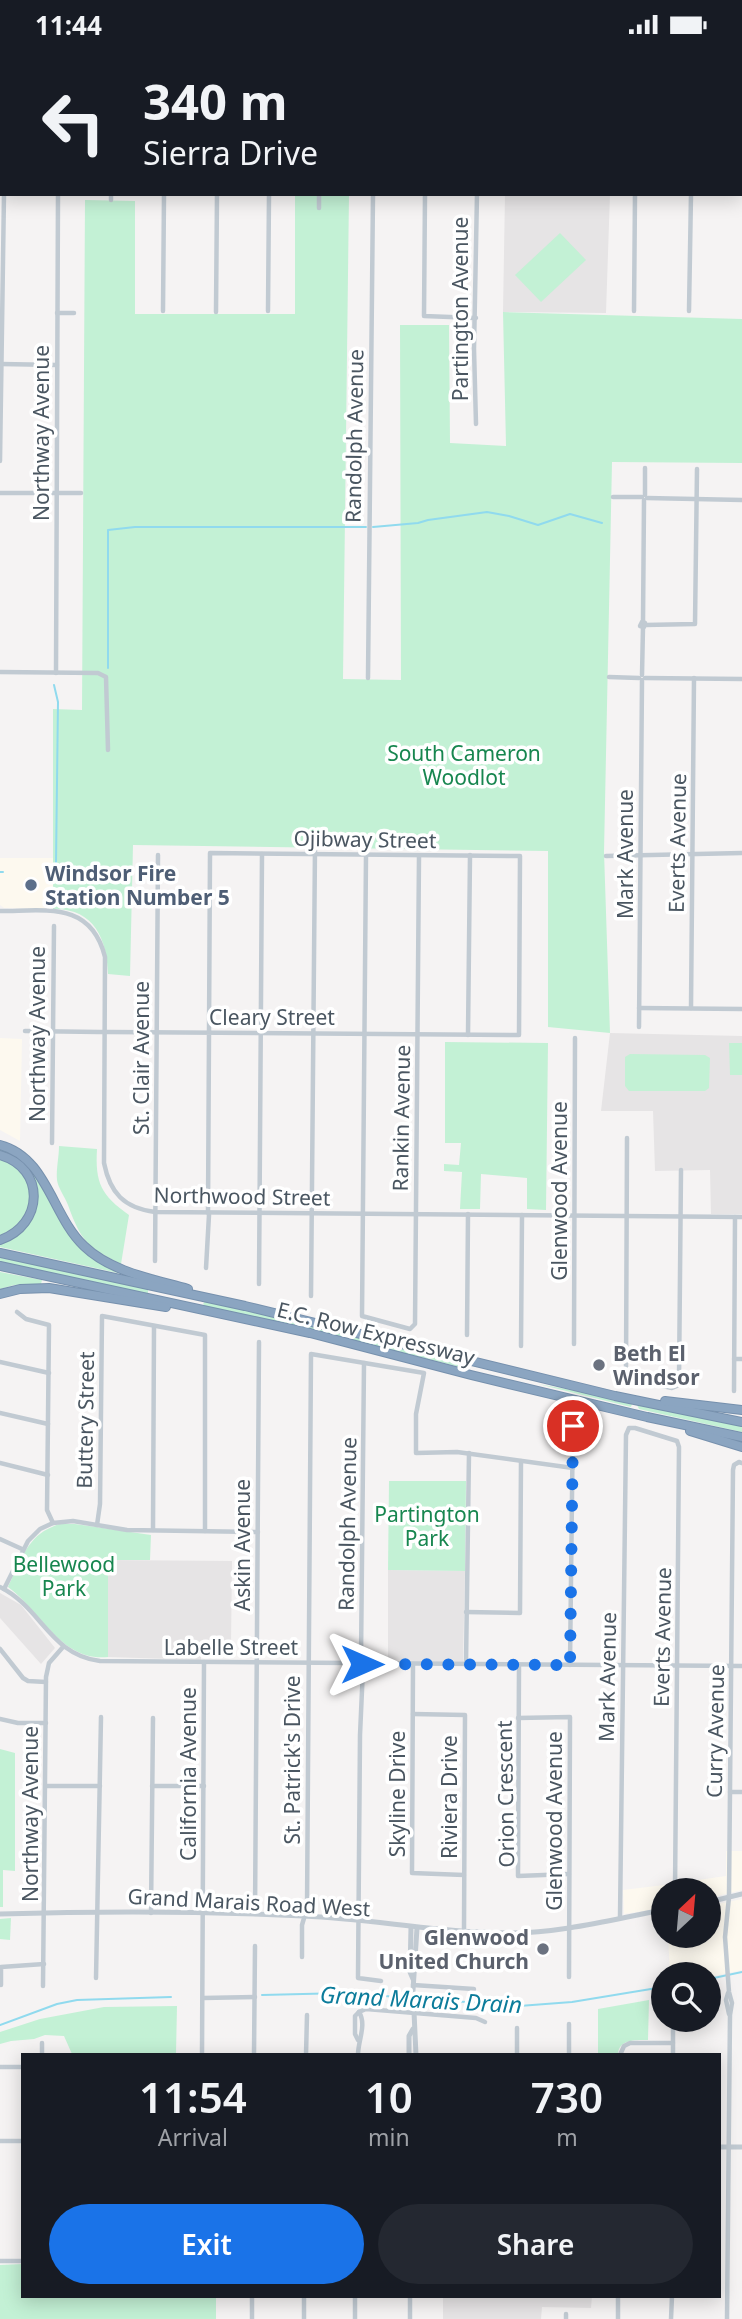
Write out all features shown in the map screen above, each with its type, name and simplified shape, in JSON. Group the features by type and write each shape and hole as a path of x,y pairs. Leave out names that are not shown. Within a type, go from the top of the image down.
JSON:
{"highway":[{"path":"0,1145 20,1153 31,1163 75,1236 99,1258 127,1271 244,1306"},
{"path":"0,1154 23,1167 30,1178 34,1197 33,1209 23,1226 13,1235 0,1240"},
{"name":"E.C. Row Expressway","path":"0,1253 244,1306 615,1396 742,1422"},
{"name":"E.C. Row Expressway","path":"0,1266 226,1314 647,1417 742,1437"},
{"path":"0,1294 20,1289 49,1288 226,1314"},
{"path":"615,1396 742,1410"},
{"path":"647,1417 742,1447"}],"street":[{"path":"0,461 4,196"},
{"name":"Northway Avenue","path":"56,673 58,196"},
{"path":"163,311 164,196"},
{"path":"216,312 217,196"},
{"path":"268,311 269,196"},
{"path":"319,196 319,208"},
{"name":"Randolph Avenue","path":"368,678 373,196"},
{"path":"425,196 424,316 476,318"},
{"name":"Partington Avenue","path":"476,424 474,349 477,196"},
{"path":"635,196 635,311"},
{"path":"689,311 691,196"},
{"path":"57,313 74,313"},
{"path":"1,364 57,365"},
{"name":"Mark Avenue","path":"639,1027 645,468"},
{"path":"644,625 695,624 697,469"},
{"path":"0,492 80,493"},
{"path":"613,497 742,500"},
{"path":"0,672 98,673 106,677 108,750"},
{"path":"609,677 742,679"},
{"name":"Everts Avenue","path":"691,1009 694,678"},
{"path":"310,1296 314,847"},
{"name":"Ojibway Street","path":"209,1033 210,853 366,854 520,856 519,1035"},
{"path":"606,856 742,853"},
{"path":"259,1284 262,854"},
{"path":"363,1213 366,854"},
{"name":"St. Clair Avenue","path":"155,1261 158,855"},
{"path":"468,1035 470,855"},
{"name":"Rankin Avenue","path":"363,1213 362,1316 403,1328 413,1327 419,856"},
{"name":"Northwood Street","path":"0,911 68,913 83,920 94,929 99,938 105,957 104,1163 107,1179 115,1192 136,1208 155,1212 739,1217"},
{"name":"Northway Avenue","path":"52,1143 54,926"},
{"path":"639,1008 742,1009 742,1003"},
{"name":"Cleary Street","path":"25,1031 519,1035"},
{"path":"206,1268 209,1033"},
{"name":"Glenwood Avenue","path":"574,1344 575,1038"},
{"path":"627,1138 626,1375 630,1379 673,1388 679,1381 681,1170"},
{"path":"467,1335 468,1214"},
{"path":"521,1346 522,1215"},
{"path":"734,1391 739,1217"},
{"path":"17,1312 26,1319 49,1325 47,1510 53,1523"},
{"name":"Buttery Street","path":"97,1525 100,1504 102,1316 154,1326"},
{"path":"153,1530 154,1326 205,1335 205,1531"},
{"name":"Askin Avenue","path":"255,1915 259,1342"},
{"name":"St. Patrick's Drive","path":"302,1957 302,1925 307,1908 311,1354 364,1363"},
{"path":"734,1359 742,1359"},
{"path":"0,1362 49,1373"},
{"path":"364,1363 424,1373 416,1414 416,1453 469,1453 573,1468"},
{"name":"Randolph Avenue","path":"364,1363 358,1978 381,1981"},
{"path":"570,1665 573,1412"},
{"path":"0,1413 48,1425"},
{"name":"Everts Avenue","path":"626,1435 629,1429 635,1428 671,1438 677,1441 679,1447 675,1878"},
{"name":"Mark Avenue","path":"620,1918 626,1435"},
{"path":"466,1664 469,1453"},
{"path":"467,1612 520,1613 522,1461"},
{"path":"0,1463 48,1475"},
{"name":"Curry Avenue","path":"727,2319 732,2003 725,1925 729,1898 733,1470 734,1465 742,1463"},
{"path":"2,1588 22,1549 34,1534 53,1523 73,1521 127,1530 258,1532"},
{"path":"0,1539 22,1549"},
{"name":"Labelle Street","path":"2,1588 24,1604 63,1647 83,1658 100,1661 742,1666"},
{"name":"Northway Avenue","path":"43,1986 47,1682 49,1663 63,1647"},
{"path":"0,1649 23,1678 28,1681 47,1682"},
{"name":"California Avenue","path":"202,2053 204,1662"},
{"name":"Skyline Drive","path":"413,1664 412,1873 464,1875"},
{"name":"Orion Crescent","path":"519,1665 518,1876 569,1874"},
{"name":"Riviera Drive","path":"413,1714 465,1716 464,1931"},
{"path":"96,1978 101,1717"},
{"name":"Glenwood Avenue","path":"518,1718 570,1717 569,1977"},
{"path":"151,1913 153,1718"},
{"path":"0,1719 18,1723 46,1723"},
{"path":"46,1786 100,1786"},
{"path":"152,1786 204,1786"},
{"path":"730,1792 742,1792"},
{"path":"721,1900 742,1894"},
{"name":"Grand Marais Road West","path":"0,1914 98,1912 305,1916 414,1928 517,1933 651,1912"},
{"path":"414,1928 410,1972 416,2053"},
{"path":"254,2053 255,1947"},
{"path":"1,1985 1,1967 44,1964"},
{"path":"413,1985 474,1989"},
{"path":"202,1998 255,1997"},
{"path":"358,2053 355,2017 366,2009 413,2011 477,2018 485,2022"},
{"path":"306,2053 307,2015"},
{"path":"569,2024 569,2053"},
{"path":"517,2028 517,2053"},
{"path":"409,2053 409,2036 413,2029"},
{"path":"673,2032 673,2053"},
{"path":"42,2043 42,2053"},
{"path":"621,2053 624,2046 630,2043 673,2043"},
{"path":"0,2067 21,2067"},
{"path":"0,2140 21,2141"},
{"path":"721,2147 742,2147"},
{"path":"0,2261 21,2261"},
{"path":"252,2298 252,2319"},
{"path":"304,2298 304,2319"},
{"path":"355,2298 355,2319"},
{"path":"410,2298 410,2319"},
{"path":"618,2298 618,2319"},
{"path":"671,2319 672,2298"}],"shaded area":[{"path":"505,196 610,196 606,313 503,312"},
{"path":"0,858 53,858 53,909 4,908 0,905"},
{"path":"610,1033 742,1036 742,1214 711,1214 710,1170 655,1171 653,1111 601,1111"},
{"path":"0,1038 22,1039 20,1141 0,1130"},
{"path":"107,1560 232,1561 231,1644 201,1645 201,1660 108,1657"},
{"path":"388,1570 465,1571 463,1662 388,1662"},
{"path":"0,1593 21,1605 55,1648 41,1664 0,1618"},
{"path":"726,1851 742,1851 742,1890 721,1895 721,1878 712,1878 726,1876"},
{"path":"651,1887 651,1910 624,1914 623,1890"},
{"path":"742,1899 742,1970 721,1974 721,1962 669,1962 669,1948 721,1948 721,1903"},
{"path":"443,2298 592,2298 591,2308 542,2307 541,2319 443,2319"}],"green space":[{"name":"South Cameron Woodlot","path":"295,196 349,196 343,679 401,680 400,325 449,325 450,443 506,446 503,312 742,319 742,463 612,462 604,852 610,1033 548,1027 548,851 133,845 130,976 108,974 101,938 88,920 67,910 53,909 53,709 82,710 85,200 135,201 135,314 295,314"},
{"path":"560,233 586,260 541,302 515,275"},
{"path":"445,1042 548,1043 546,1210 527,1209 527,1178 481,1174 480,1209 460,1209 462,1172 444,1171 444,1164 459,1165 461,1143 445,1143"},
{"path":"729,1043 742,1043 742,1075 730,1075"},
{"path":"630,1054 705,1055 710,1058 709,1088 705,1091 629,1091 625,1086 625,1057"},
{"path":"0,1146 14,1154 34,1173 61,1221 74,1238 127,1275 0,1247 0,1243 20,1232 29,1218 32,1178 0,1151"},
{"path":"59,1146 97,1149 97,1171 102,1187 112,1201 129,1215 121,1264 100,1253 87,1242 77,1227 58,1183"},
{"path":"0,1156 17,1166 26,1176 30,1196 29,1206 18,1224 0,1235"},
{"path":"0,1256 148,1287 148,1294 0,1262"},
{"path":"0,1272 42,1280 41,1284 14,1285 0,1289"},
{"path":"206,1300 345,1331 345,1335 342,1337 206,1307 203,1304"},
{"path":"351,1335 391,1343 469,1365 468,1369 352,1340"},
{"path":"538,1384 633,1401 631,1407"},
{"path":"637,1405 742,1425 742,1432 639,1409"},
{"name":"Partington Park","path":"389,1481 466,1481 465,1571 388,1570"},
{"name":"Bellewood Park","path":"59,1524 151,1535 150,1560 108,1560 108,1657 77,1652 64,1643 8,1587 22,1556 32,1542 44,1531"},
{"path":"0,1749 15,1753 15,1871 3,1870 3,1907 0,1907"},
{"path":"11,1918 10,1940 0,1939 0,1919"},
{"path":"649,2000 648,2040 625,2043 621,2045 618,2053 598,2053 598,2009"},
{"path":"177,2006 176,2053 72,2053 64,2036 45,2035 0,2044 0,2032 40,2019 104,2007"},
{"path":"21,2264 21,2298 216,2298 216,2319 0,2319 0,2265"}],"waterway":[{"path":"373,527 487,512 538,525 570,514 602,523"},
{"path":"108,668 108,530 135,527 366,527"},
{"path":"49,871 54,870 56,864 58,702 54,685"},
{"name":"Grand Marais Drain","path":"721,1976 742,1972"},
{"name":"Grand Marais Drain","path":"262,1995 344,1993 519,2006 572,2002 651,1989"},
{"name":"Grand Marais Drain","path":"0,2025 57,2004 77,2000 171,1997"}],"place":[{"name":"Windsor Fire Station Number 5","path":"31,885"},
{"name":"Beth El Windsor","path":"599,1365"},
{"name":"Glenwood United Church","path":"543,1949"}],"route":[{"path":"362,1664 570,1665 573,1426"}]}
